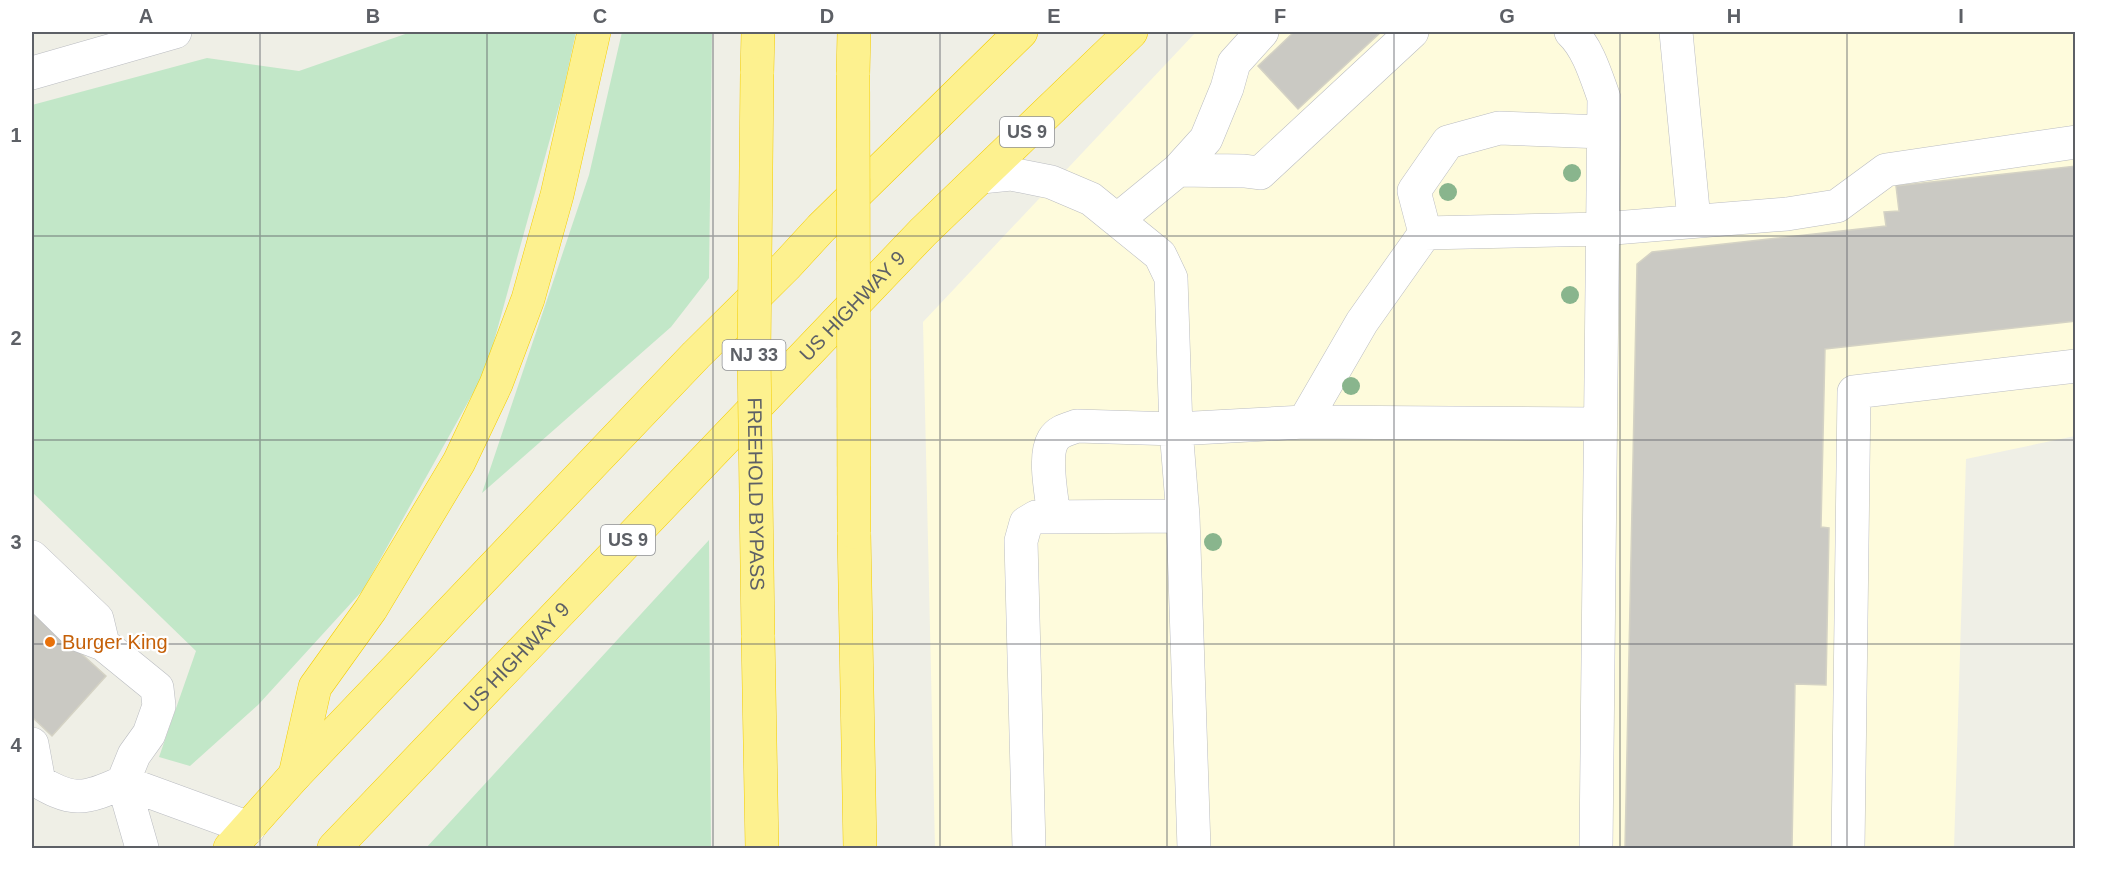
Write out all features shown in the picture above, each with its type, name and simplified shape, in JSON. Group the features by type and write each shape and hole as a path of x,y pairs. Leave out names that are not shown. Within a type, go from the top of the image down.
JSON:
{"highway":[{"path":"296,775 315,687 371,609 459,462 496,384 528,299 555,205 594,32"},
{"name":"FREEHOLD BYPASS","path":"758,32 754,354 762,849"},
{"path":"854,32 854,532 860,849"},
{"path":"239,838 296,775 696,355 821,228 1021,32"},
{"name":"US HIGHWAY 9","path":"334,849 923,232 1131,32"}],"lane":[{"path":"32,73 175,32"},
{"path":"1117,220 1178,170 1206,139 1227,88 1234,63 1262,32"},
{"path":"1178,170 1260,173 1412,32"},
{"path":"1676,32 1694,220"},
{"path":"1581,34 1604,98 1596,849"},
{"path":"1304,422 1362,322 1425,233 1414,191 1448,142 1499,128 1603,132"},
{"path":"1425,233 1602,229 1787,214 1837,206 1886,170 2076,142"},
{"path":"981,177 1011,174 1051,182 1091,200 1160,255 1171,278 1176,429 1183,516 1194,849"},
{"path":"1848,849 1854,392 2076,366"},
{"path":"1054,516 1048,453 1053,438 1064,430 1077,426 1176,429 1304,422 1599,424"},
{"path":"1029,849 1021,541 1026,523 1036,517 1054,516 1183,516"},
{"path":"32,557 97,619 103,644"},
{"path":"32,589 79,635 103,644 157,688 159,706 149,734 134,754 123,782 142,849"},
{"path":"32,744 35,780 53,789 77,796 100,792 123,782 239,838"}],"shaded area":[{"path":"1196,32 2075,32 2075,436 1966,459 1954,848 935,848 923,322"}],"green space":[{"path":"411,32 576,32 563,92 486,370 363,590 258,705 190,766 159,757 196,651 32,492 32,105 207,58 299,71"},
{"path":"622,32 712,32 709,278 671,327 482,493 589,175"},
{"path":"709,540 711,848 426,848"}],"building":[{"path":"1294,32 1381,32 1298,109 1258,66"},
{"path":"2076,166 2076,321 1825,349 1821,527 1829,528 1826,685 1795,684 1792,848 1625,848 1637,264 1652,252 1886,226 1884,212 1899,211 1896,186"},
{"name":"Burger King","path":"32,609 106,676 52,736 32,717"}],"place":[{"name":"Burger King","path":"50,642"}]}
